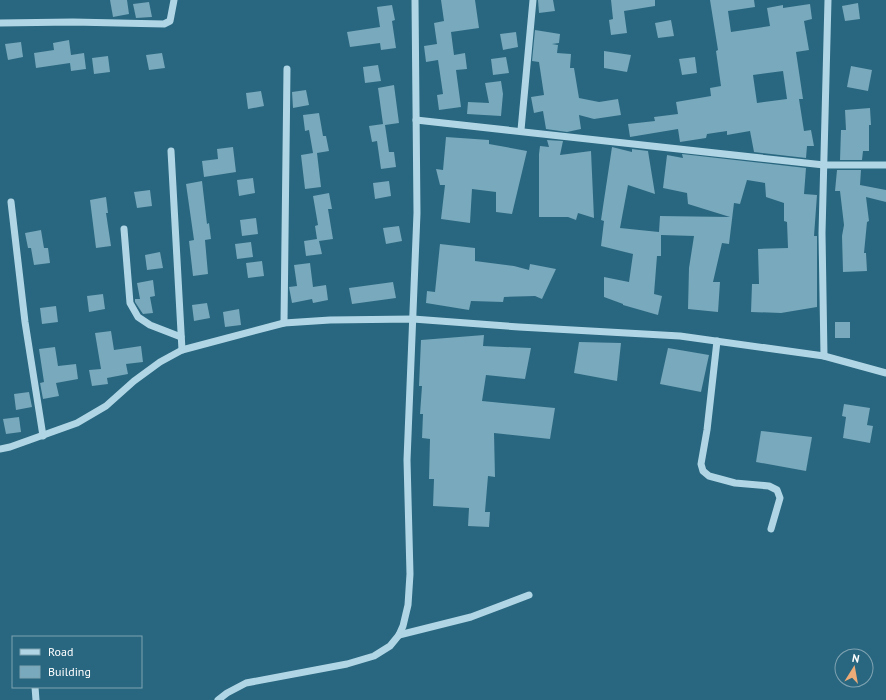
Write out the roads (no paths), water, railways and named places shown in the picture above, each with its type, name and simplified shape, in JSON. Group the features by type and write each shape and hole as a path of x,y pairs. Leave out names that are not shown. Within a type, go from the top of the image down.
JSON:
{"street":[{"path":"0,24 73,22 164,24 170,21 174,0"},
{"path":"218,700 227,693 246,683 347,664 374,656 390,646 399,635 405,618 410,591 408,460 417,213 415,0"},
{"path":"520,130 533,0"},
{"path":"824,356 822,233 828,0"},
{"path":"284,323 287,69"},
{"path":"416,120 520,130 824,165 886,165"},
{"path":"171,151 182,350"},
{"path":"11,202 25,322 42,436"},
{"path":"124,229 130,303 138,317 150,324 182,337"},
{"path":"0,449 77,423 106,406 134,381 160,362 182,350 284,323 330,320 413,319 598,332 680,336 824,356 886,372"},
{"path":"717,341 707,430 701,464 703,471 708,476 735,483 769,486 777,490 780,498 771,529"},
{"path":"399,635 471,616 529,595"},
{"path":"35,688 36,700"}]}
